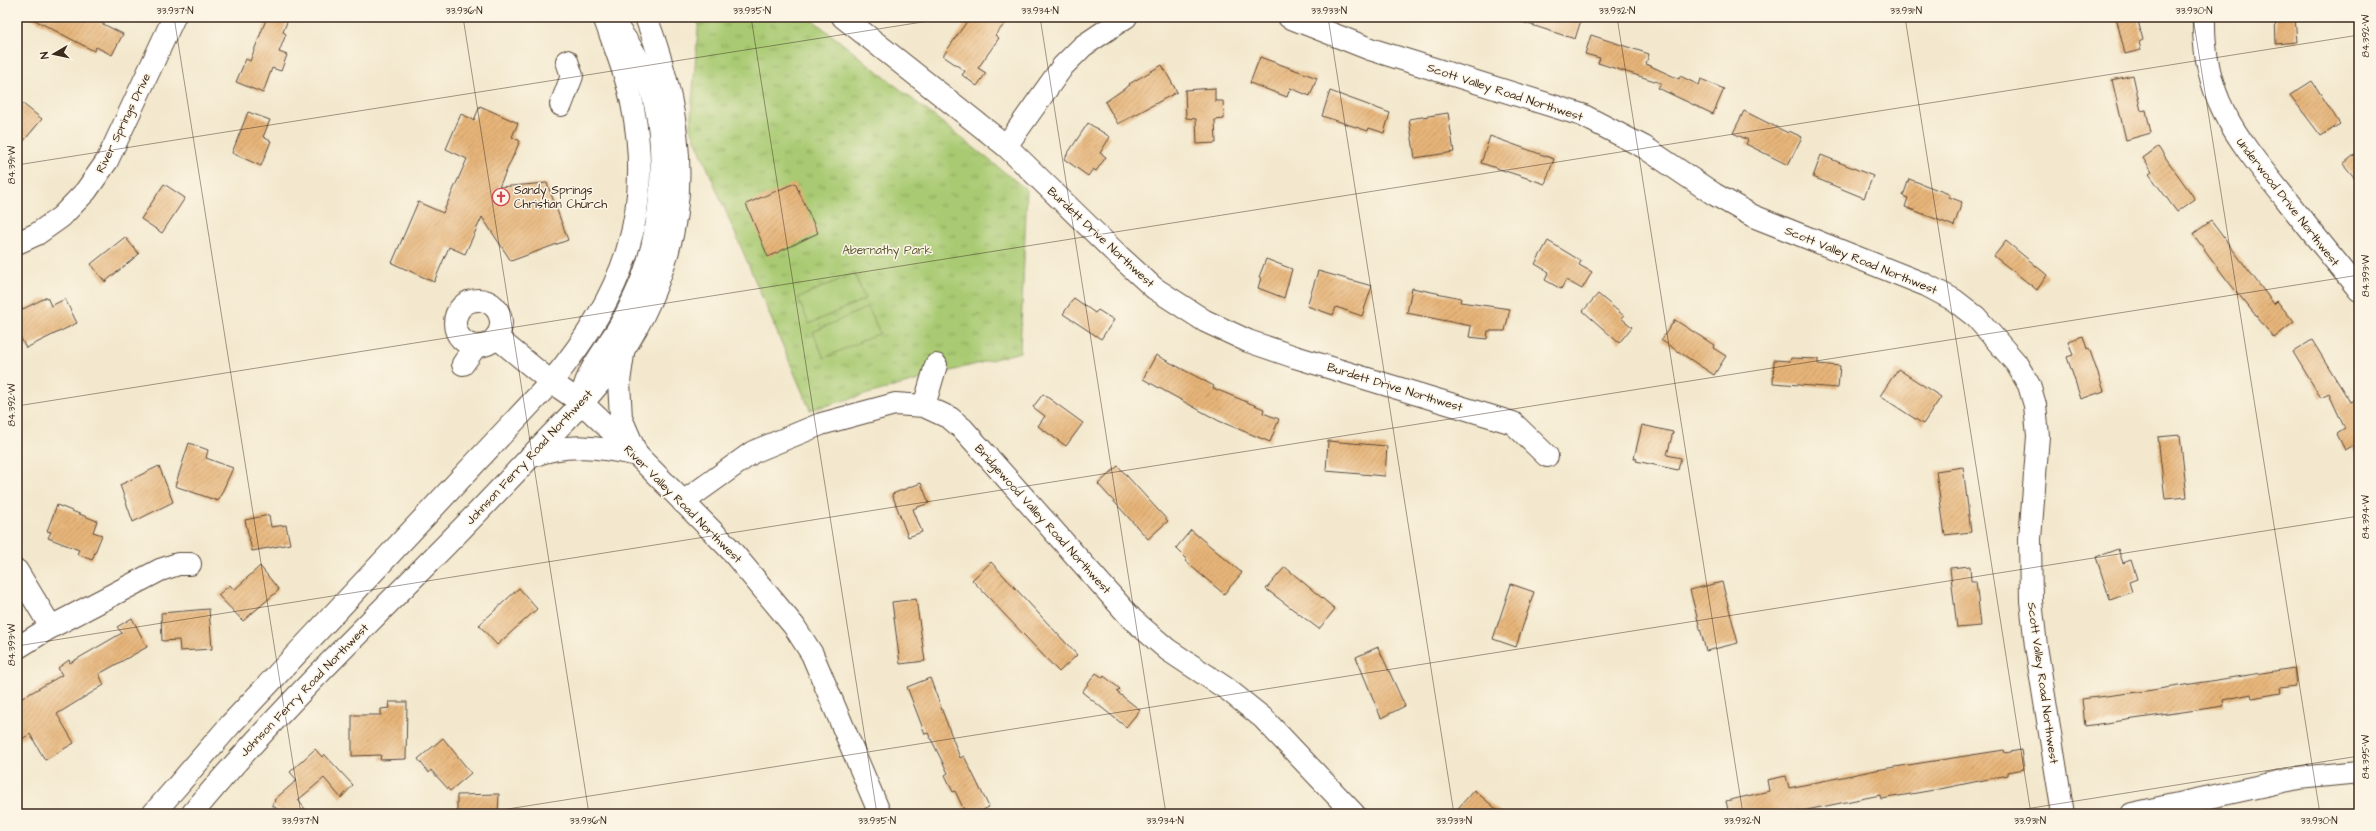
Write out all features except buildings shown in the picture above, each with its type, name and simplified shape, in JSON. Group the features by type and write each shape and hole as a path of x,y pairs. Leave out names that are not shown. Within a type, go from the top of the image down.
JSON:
{"street":[{"name":"River Springs Drive","path":"17,243 37,234 61,217 86,191 107,162 174,17"},
{"path":"153,814 230,725 552,382 579,349 606,305 616,285 630,243 637,204 639,177 635,121 620,60 604,17"},
{"path":"582,403 590,371 618,329 640,283 655,228 660,190 659,135 653,97 648,80 631,46 609,17"},
{"name":"Johnson Ferry Road Northwest","path":"192,814 275,719 582,403 610,370 644,315 668,252 677,195 678,162 676,127 663,69 646,17"},
{"name":"Burdett Drive Northwest","path":"843,17 1006,146 1154,288 1205,321 1248,341 1295,357 1513,423 1547,456"},
{"path":"1006,146 1063,66 1084,46 1126,17"},
{"name":"Scott Valley Road Northwest","path":"1289,17 1370,49 1582,115 1644,147 1714,194 1753,216 1926,285 1954,300 1976,317 2016,363 2029,385 2036,405 2038,436 2030,539 2031,601 2036,646 2063,814"},
{"name":"Underwood Drive Northwest","path":"2204,17 2205,54 2211,84 2224,115 2241,144 2359,290"},
{"path":"561,105 572,76 567,62"},
{"path":"463,364 476,346 490,342 496,337 501,323 496,308 483,300 468,302 458,312 456,327 463,340 476,346"},
{"name":"River Valley Road Northwest","path":"496,337 552,382 582,403 637,455 729,548 798,632 812,654 880,814"},
{"path":"624,349 619,382 619,402 621,418 637,455"},
{"path":"924,406 936,365"},
{"name":"Bridgewood Valley Road Northwest","path":"683,502 753,452 821,424 895,404 924,406 950,418 963,430 1132,619 1168,650 1227,689 1263,718 1354,814"},
{"path":"530,457 550,450 577,447 637,455"},
{"path":"17,648 51,627 160,570 178,564 190,564"},
{"path":"17,571 51,627"},
{"path":"2132,814 2298,778 2359,772"}],"green space":[{"name":"Abernathy Park","path":"699,17 809,17 1027,190 1020,352 810,410 690,127"},
{"path":"854,273 865,299 809,324 798,298"},
{"path":"868,307 880,333 824,358 813,332"}],"place":[{"name":"Sandy Springs Christian Church","path":"501,197"}]}
